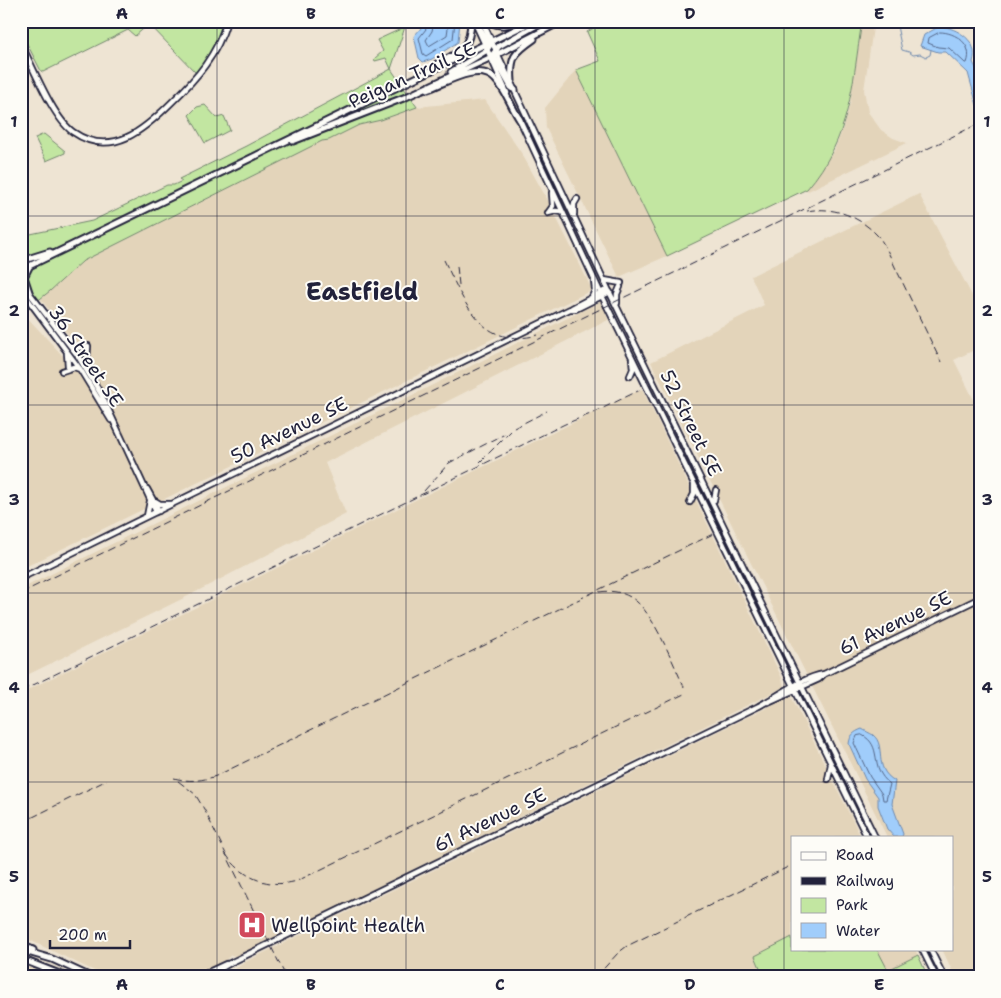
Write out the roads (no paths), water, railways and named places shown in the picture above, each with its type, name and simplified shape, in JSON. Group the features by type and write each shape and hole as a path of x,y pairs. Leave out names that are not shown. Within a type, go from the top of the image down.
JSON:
{"main road":[{"path":"489,21 500,26 521,21"},
{"name":"Peigan Trail SE","path":"21,270 402,84 488,46 533,21"},
{"path":"494,54 499,46 544,21"},
{"name":"Peigan Trail SE","path":"271,149 406,97 562,21"},
{"path":"474,22 494,54 511,87 515,90"},
{"path":"402,84 462,50 471,36 474,22"},
{"path":"512,82 511,63 514,56 520,49 546,30"},
{"path":"444,78 488,46"},
{"path":"406,97 464,75 481,72 488,74 496,80 520,120"},
{"path":"21,261 60,250"},
{"path":"29,292 24,277 30,266"},
{"path":"21,945 91,977"},
{"path":"21,950 52,959"},
{"path":"21,959 67,977"},
{"path":"21,963 39,966"}],"street":[{"path":"21,44 24,56 54,109 68,128 94,141 118,140 135,135 148,126 197,77 218,47 226,21"},
{"path":"482,21 488,46"},
{"name":"52 Street SE","path":"494,54 512,82 575,221 875,836"},
{"name":"52 Street SE","path":"494,54 520,120 551,189 867,836"},
{"path":"551,189 553,206 548,213 562,212"},
{"path":"575,221 574,211 577,199"},
{"path":"592,297 594,290 593,277"},
{"path":"604,280 620,285 616,297 617,307"},
{"name":"36 Street SE","path":"21,282 72,348 96,385 158,512"},
{"name":"36 Street SE","path":"21,290 80,369 123,440"},
{"name":"50 Avenue SE","path":"570,309 576,308 609,291"},
{"name":"50 Avenue SE","path":"21,578 592,297 602,294"},
{"path":"72,348 78,349 88,346 87,361 96,385"},
{"path":"66,349 68,366"},
{"path":"630,376 633,369 632,356"},
{"path":"62,371 73,367 80,369"},
{"path":"690,502 694,494 694,482"},
{"path":"714,504 716,490"},
{"path":"148,516 152,501 160,504 174,504"},
{"name":"61 Avenue SE","path":"206,977 230,963 764,704 774,701 824,674 980,598"},
{"path":"786,690 787,674"},
{"path":"797,675 810,681 809,700"},
{"name":"61 Avenue SE","path":"764,704 773,696 786,690 795,689"},
{"path":"828,779 831,771 830,762"},
{"path":"922,950 936,977"},
{"path":"930,950 944,977"},
{"name":"61 Avenue SE","path":"198,977 230,963"}],"water":[{"path":"423,21 460,21 458,42 432,59 423,62 419,58 414,36 422,27"},
{"path":"940,26 947,27 966,37 973,48 973,62 980,77 980,106 977,105 968,73 946,52 938,52 920,46 924,35"},
{"path":"862,729 873,735 877,740 884,770 895,781 892,804 902,836 893,836 887,829 878,806 878,797 865,779 849,744 850,738"}],"waterway":[{"path":"896,21 902,50 913,55 920,54 926,57 930,55 931,50"}],"railway":[{"path":"21,593 980,123"},
{"path":"807,211 826,210 845,214 870,228 877,235 884,244 941,362"},
{"path":"444,260 467,306 488,329 502,335 518,338 538,335"},
{"path":"457,266 459,285"},
{"path":"21,691 565,424 593,413 640,390"},
{"path":"480,462 514,428 547,411"},
{"path":"424,491 449,463 505,434"},
{"path":"174,778 195,780 216,776 713,534"},
{"path":"599,592 609,591 623,594 632,598 643,608 663,641 684,687"},
{"path":"225,853 239,869 256,879 276,884 297,881 684,694"},
{"path":"21,823 107,780"},
{"path":"178,781 195,794 204,809 286,977"},
{"path":"596,977 627,946 788,867"}],"place":[{"name":"Wellpoint Health","path":"252,925"}],"district":[{"name":"Eastfield","path":"362,292"}]}
